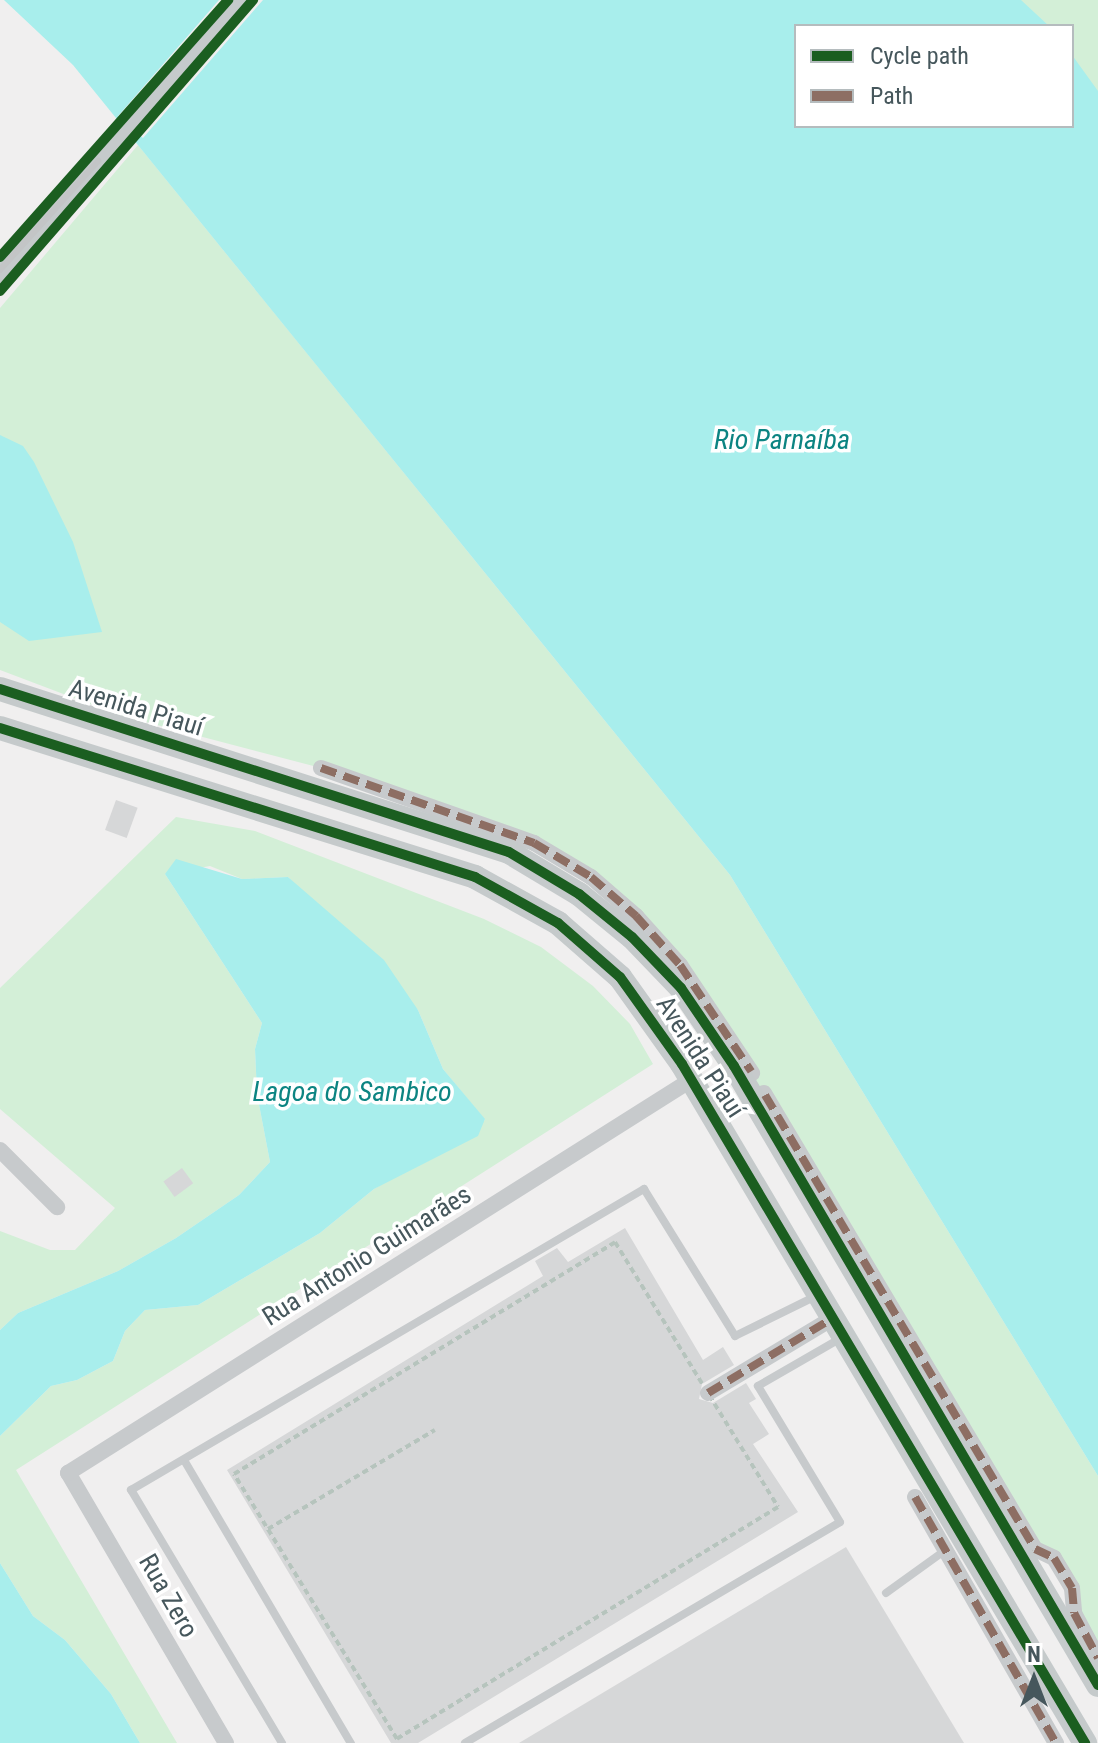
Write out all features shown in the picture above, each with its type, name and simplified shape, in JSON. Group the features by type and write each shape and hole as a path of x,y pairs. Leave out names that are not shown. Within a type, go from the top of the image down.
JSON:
{"main road":[{"path":"0,277 239,0"},
{"name":"Avenida Piauí","path":"0,689 509,852 579,894 632,937 681,988 734,1066 1098,1685"},
{"name":"Avenida Piauí","path":"0,728 221,793 475,877 513,895 558,923 620,977 691,1080 966,1536 1085,1743"}],"street":[{"path":"321,768 534,843 591,877 636,916 680,965 723,1025 1035,1549 1054,1558 1072,1588 1074,1613 1098,1658"},
{"name":"Rua Antonio Guimarães","path":"68,1473 691,1080"},
{"path":"0,1150 57,1207"},
{"path":"708,1393 838,1328"},
{"name":"Rua Zero","path":"68,1473 226,1743"},
{"path":"915,1497 1056,1743"}],"lane":[{"path":"282,1743 131,1490 644,1189 735,1336 819,1295"},
{"path":"465,1743 840,1522 758,1386 838,1328"},
{"path":"184,1460 351,1743"},
{"path":"886,1593 966,1536"}],"path":[{"path":"615,1242 778,1507 397,1739 268,1529 234,1474 615,1242"},
{"path":"268,1529 435,1430"}],"green space":[{"path":"998,0 1098,0 1098,93 1074,63 1074,24 1019,24"},
{"path":"138,145 730,875 1098,1476 1098,1658 1072,1588 1035,1549 636,916 534,843 321,768 119,715 0,670 0,308"},
{"path":"176,817 255,831 484,919 541,947 593,986 630,1024 653,1064 16,1470 177,1743 140,1743 111,1694 65,1640 33,1616 0,1563 0,1436 51,1386 77,1380 113,1361 125,1331 145,1310 198,1305 320,1233 374,1189 485,1120 443,1069 418,1010 288,877 242,879 210,866 165,874 262,1023 255,1049 257,1094 270,1162 239,1195 176,1238 118,1271 18,1313 0,1330 0,1231 50,1250 75,1250 115,1208 0,1109 0,988"}],"water":[{"name":"Rio Parnaíba","path":"4,0 1021,0 1047,24 794,24 794,128 1074,128 1074,58 1098,91 1098,1476 730,875 73,65"},
{"path":"0,435 23,446 34,462 73,542 102,632 29,641 0,622"},
{"name":"Lagoa do Sambico","path":"176,859 242,879 288,877 384,960 418,1010 443,1069 485,1119 478,1136 374,1189 320,1233 198,1305 145,1310 125,1331 113,1361 77,1380 51,1386 0,1436 0,1330 18,1313 118,1271 176,1238 239,1195 270,1162 257,1094 255,1049 262,1023 165,874"},
{"path":"0,1563 33,1616 65,1640 111,1694 140,1743 0,1743"}],"pier":[{"path":"219,0 263,0 143,138 118,116"}],"building":[{"path":"116,800 138,808 127,838 105,830"},
{"path":"182,1168 193,1183 175,1197 163,1182"},
{"path":"625,1228 703,1360 723,1347 734,1365 702,1384 699,1399 713,1403 746,1383 756,1399 749,1403 769,1434 753,1444 798,1512 418,1743 391,1743 227,1470 543,1276 535,1261 557,1248 568,1262"},
{"path":"846,1547 964,1743 519,1743"}],"railway":[{"path":"0,270 98,161"}],"marked path":[{"path":"321,768 534,843 591,877 636,916 680,965 751,1071"},
{"path":"765,1095 1035,1549 1054,1558 1072,1588 1074,1613 1098,1658"},
{"path":"708,1393 833,1318"},
{"path":"915,1497 1056,1743"}],"cycle path":[{"path":"0,257 228,0"},
{"path":"0,291 253,0"},
{"path":"0,689 509,852 579,894 632,937 681,988 734,1066 1098,1685"},
{"path":"0,728 475,877 558,923 620,977 682,1064 1085,1743"}]}
